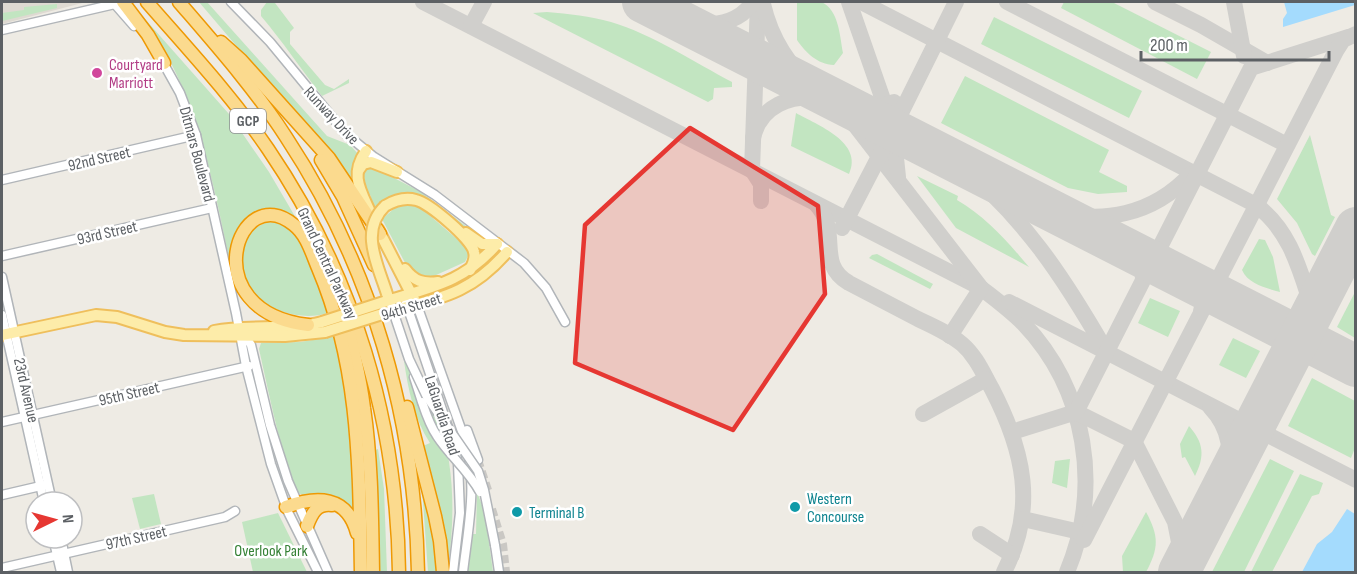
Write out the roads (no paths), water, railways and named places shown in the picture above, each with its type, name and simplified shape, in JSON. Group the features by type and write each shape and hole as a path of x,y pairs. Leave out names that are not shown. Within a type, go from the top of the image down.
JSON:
{"highway":[{"path":"117,2 148,35 164,63"},
{"name":"Grand Central Parkway","path":"147,2 213,77 261,139 292,187 328,255 359,331 382,412 394,489 399,573"},
{"name":"Grand Central Parkway","path":"179,2 253,91 286,136 327,207 364,288 389,364 405,435 415,508 418,573"},
{"path":"189,14 237,57 339,171 380,234"},
{"path":"267,90 317,155 402,301"},
{"path":"308,325 287,321 264,311 251,299 242,286 237,268 237,246 244,229 255,220 276,216 288,220 299,229 315,261 335,316 349,370 356,419 361,573"},
{"path":"328,255 350,335 364,407 371,476 373,573"},
{"path":"364,288 408,410 436,525 443,573"},
{"path":"291,505 325,499 340,507 350,517 356,528 361,573"},
{"path":"307,526 313,511 318,507 329,504 340,507"}],"main road":[{"path":"366,151 358,163 357,178 380,234 393,256 410,276 419,282 435,283 456,278"},
{"path":"357,178 359,169 365,162 397,172"},
{"path":"402,301 371,238 375,219 385,206 398,200 414,199 429,206 472,246 475,255 470,270"},
{"path":"441,216 482,244 497,244"},
{"name":"94th Street","path":"7,334 88,315 100,315 117,317 170,333 304,335 402,301 456,278 470,270 497,244"},
{"name":"94th Street","path":"402,301 468,286 486,273 507,252"},
{"path":"393,256 402,301"},
{"name":"94th Street","path":"241,333 308,325 323,327"}],"street":[{"path":"2,30 117,2"},
{"name":"Runway Drive","path":"231,2 270,42 341,129 366,151 435,195 524,263 540,280 565,322"},
{"name":"Ditmars Boulevard","path":"164,63 180,93 196,135 264,440 318,573"},
{"name":"92nd Street","path":"2,180 196,135"},
{"name":"93rd Street","path":"2,256 212,208"},
{"name":"23rd Avenue","path":"2,277 7,334"},
{"path":"402,301 409,359 431,426 439,439 471,476 480,492"},
{"name":"LaGuardia Road","path":"402,301 452,404 467,448 471,471 470,511 463,573"},
{"name":"LaGuardia Road","path":"402,301 452,439 458,463 461,507 453,573"},
{"name":"23rd Avenue","path":"2,315 29,416 44,490"},
{"name":"Ditmars Boulevard","path":"241,333 251,345 291,505 307,526 328,573"},
{"path":"409,359 435,411 478,471 484,490 499,573"},
{"name":"95th Street","path":"2,422 256,364"},
{"path":"452,404 464,422 478,460"},
{"path":"2,495 44,485"},
{"name":"23rd Avenue","path":"44,485 46,490"},
{"name":"97th Street","path":"2,568 225,517 235,511"},
{"path":"59,550 68,573"},
{"path":"61,550 61,573"}],"water":[{"path":"1284,2 1355,2 1355,5 1283,27 1283,19 1287,13"},
{"path":"1347,509 1355,514 1355,572 1302,572 1317,544 1332,532"}],"tunnel":[{"path":"478,460 489,493"},
{"path":"492,509 503,544 506,572"}],"place":[{"name":"Courtyard Marriott","path":"97,73"},
{"name":"Western Concourse","path":"795,507"},
{"name":"Terminal B","path":"517,512"}],"park label":[{"name":"Overlook Park","path":"271,550"}]}
